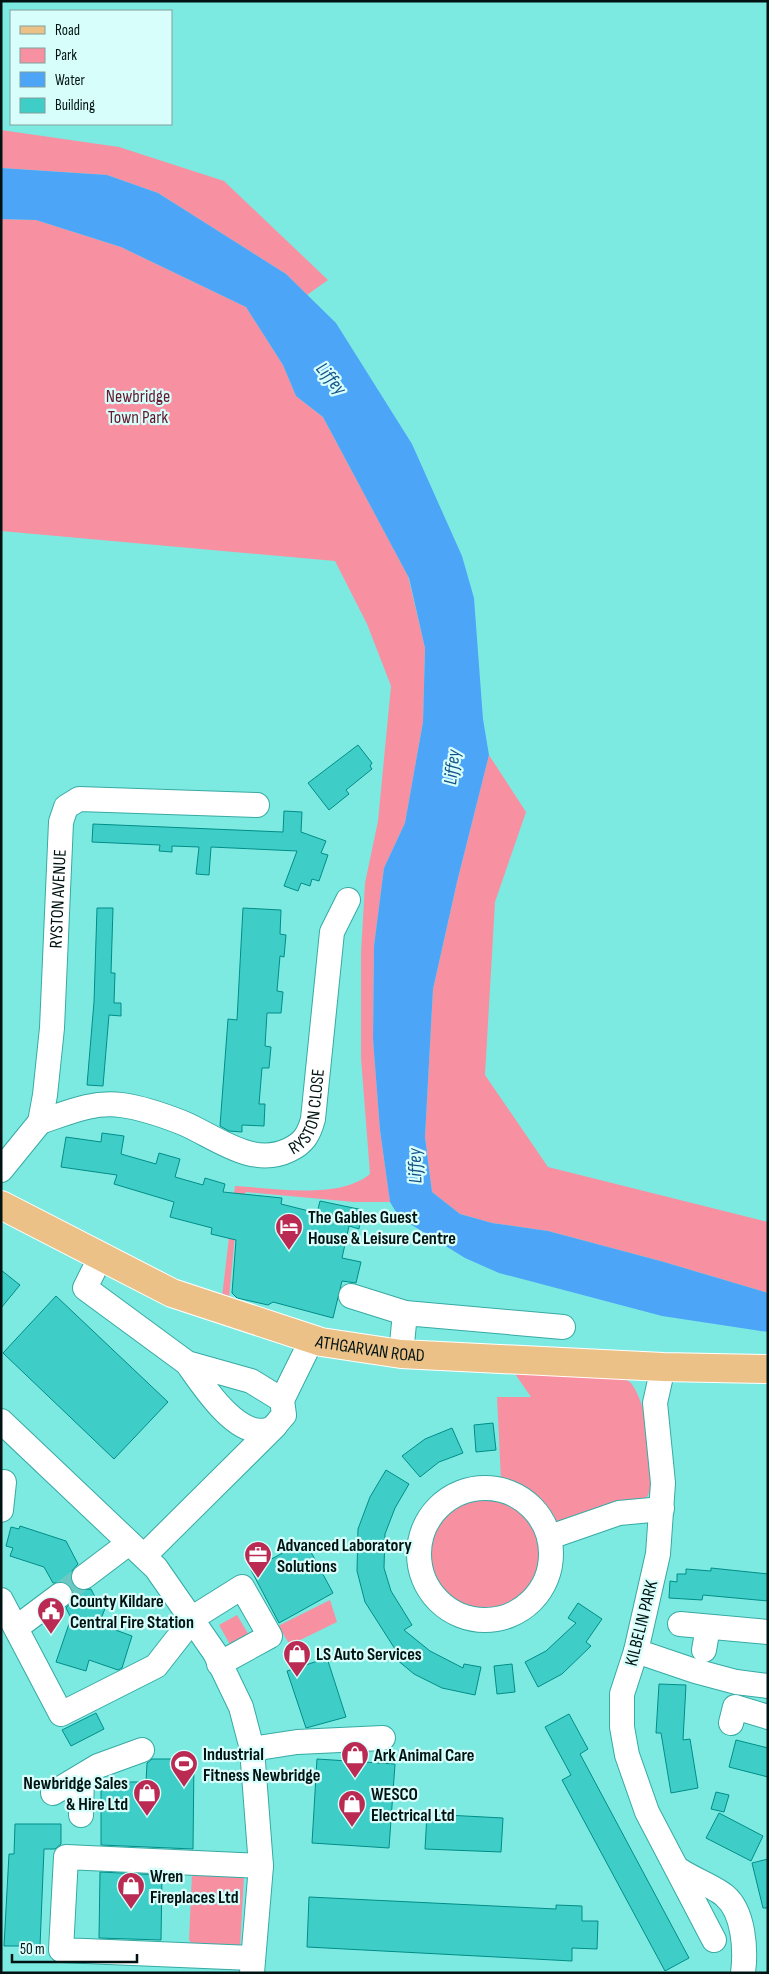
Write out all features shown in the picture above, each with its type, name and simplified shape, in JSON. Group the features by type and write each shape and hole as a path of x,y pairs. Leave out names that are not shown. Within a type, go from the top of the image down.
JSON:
{"main road":[{"name":"ATHGARVAN ROAD","path":"1,1205 172,1294 312,1339 401,1354 768,1369"}],"street":[{"name":"RYSTON AVENUE","path":"40,1122 52,1028 61,822 66,807 80,799 257,805"},
{"name":"RYSTON CLOSE","path":"40,1122 93,1105 120,1105 159,1114 185,1124 229,1147 258,1155 277,1156 292,1148 308,1136 313,1119 336,909"},
{"path":"1,1170 40,1122"},
{"path":"100,1258 85,1288 187,1363 217,1406 235,1420 252,1428 266,1431 274,1426"},
{"path":"351,1296 405,1313 563,1327"},
{"path":"401,1354 405,1313"},
{"path":"84,1577 137,1549 274,1426 284,1415 282,1400 312,1339"},
{"path":"187,1363 251,1381 282,1400"},
{"name":"KILBELIN PARK","path":"664,1366 656,1403 662,1456 662,1509 658,1554 636,1651 622,1694 622,1727 625,1746 647,1812 714,1940"},
{"path":"1,1421 156,1568 192,1620 219,1664 241,1707 252,1749 251,1826 260,1866 252,1966 61,1950 66,1857 260,1866"},
{"path":"1,1484 4,1482 1,1510"},
{"path":"487,1487 508,1491 522,1498 544,1522 550,1537 552,1554 548,1575 538,1593 523,1608 504,1617 484,1620 463,1617 444,1607 430,1592 421,1573 418,1552 422,1531 429,1519 447,1499 466,1490 487,1487"},
{"path":"550,1537 618,1513 662,1509"},
{"path":"1,1600 60,1714 156,1666 192,1620 242,1587 270,1636 219,1664"},
{"path":"16,1628 60,1595"},
{"path":"680,1624 768,1632"},
{"path":"704,1650 708,1627"},
{"path":"636,1651 695,1671 736,1682 768,1686"},
{"path":"731,1723 735,1706 768,1717"},
{"path":"252,1749 297,1742 383,1738"},
{"path":"53,1793 98,1766 142,1750"},
{"path":"80,1814 82,1776"},
{"name":"KILBELIN PARK","path":"676,1868 693,1880 724,1894 737,1911 742,1933 743,1973"}],"green space":[{"path":"1,130 119,147 224,181 328,280 307,295 286,274 158,193 107,175 1,168"},
{"name":"Newbridge Town Park","path":"1,219 36,220 121,247 246,307 283,365 296,396 323,417 408,576 425,648 423,722 405,823 384,868 374,946 373,1039 380,1130 390,1202 354,1202 246,1192 238,1203 229,1298 222,1297 235,1186 286,1190 324,1190 357,1182 370,1174 361,1058 361,953 365,883 378,821 391,686 367,624 335,561 1,531"},
{"path":"489,755 526,812 495,902 485,1075 548,1167 768,1222 768,1293 664,1262 548,1231 492,1223 460,1214 432,1192 425,1137 433,989 457,882"},
{"path":"513,1371 617,1375 631,1383 642,1406 650,1440 653,1473 647,1497 569,1522 556,1521 538,1500 524,1488 501,1480 497,1397 531,1397"},
{"path":"486,1495 508,1499 526,1512 539,1530 543,1552 539,1574 526,1592 508,1605 486,1609 464,1605 446,1592 433,1574 429,1552 433,1530 446,1512 464,1499"},
{"path":"330,1600 337,1622 290,1645 278,1626"},
{"path":"237,1615 250,1637 232,1648 219,1625"},
{"path":"192,1873 244,1876 240,1949 193,1945 189,1940"}],"water":[{"name":"Liffey","path":"1,168 107,175 158,193 286,274 336,323 412,444 462,556 474,598 483,719 489,755 457,882 433,989 425,1137 432,1192 460,1214 492,1223 548,1231 664,1262 768,1293 768,1332 662,1316 499,1273 465,1258 399,1217 390,1202 380,1130 373,1039 374,946 384,868 405,823 423,722 425,648 409,578 323,417 296,396 283,365 246,307 121,247 36,220 1,219"}],"building":[{"path":"358,745 372,763 370,766 372,769 346,790 349,794 329,810 308,783"},
{"path":"284,811 302,812 301,832 326,841 321,853 328,855 319,881 312,879 310,886 301,883 298,891 284,886 297,851 211,847 209,875 196,874 199,847 172,846 172,852 159,851 160,845 92,842 93,824 283,832"},
{"path":"97,908 113,908 111,973 115,973 114,1003 121,1003 121,1016 109,1015 103,1086 87,1085 94,1002"},
{"path":"243,908 281,910 280,934 286,935 284,957 280,956 277,991 283,992 281,1013 267,1013 265,1046 271,1047 269,1068 262,1068 259,1104 265,1104 264,1126 242,1125 242,1132 229,1131 220,1126 228,1019 237,1020"},
{"name":"The Gables Guest House & Leisure Centre","path":"102,1133 124,1136 121,1154 156,1164 159,1153 180,1159 175,1177 203,1185 205,1178 225,1184 223,1192 282,1198 281,1204 317,1213 320,1201 363,1210 359,1229 349,1226 342,1258 361,1262 356,1283 342,1281 333,1318 273,1302 268,1305 237,1298 232,1293 236,1240 211,1234 212,1228 170,1217 174,1202 114,1184 117,1175 61,1167 66,1137 101,1142"},
{"path":"1,1270 20,1285 1,1308"},
{"path":"56,1296 168,1402 114,1459 3,1353"},
{"path":"493,1423 496,1450 476,1452 474,1425"},
{"path":"452,1428 463,1453 439,1462 420,1477 402,1456 425,1439"},
{"path":"386,1470 409,1484 395,1508 385,1534 384,1568 391,1591 412,1625 404,1630 430,1651 463,1668 464,1664 481,1667 475,1695 442,1688 414,1674 390,1654 395,1649 365,1602 357,1571 358,1529 370,1497"},
{"path":"20,1526 66,1541 78,1564 71,1572 73,1585 79,1590 91,1589 98,1603 106,1606 99,1624 132,1636 122,1668 118,1670 89,1660 86,1671 56,1662 71,1618 66,1608 72,1601 74,1593 66,1583 53,1583 44,1567 10,1556 13,1548 6,1546 11,1527 19,1529"},
{"path":"305,1541 333,1593 279,1623 251,1570"},
{"path":"711,1568 768,1574 768,1601 703,1595 702,1600 669,1598 670,1581 677,1582 677,1574 686,1574 686,1569 711,1571"},
{"path":"578,1603 602,1619 586,1642 591,1646 562,1674 538,1687 525,1662 546,1651 576,1623 568,1618"},
{"path":"327,1658 346,1717 306,1728 287,1671"},
{"path":"512,1664 515,1692 497,1694 494,1666"},
{"path":"659,1684 686,1685 683,1740 690,1739 698,1788 671,1793 661,1733 656,1733"},
{"path":"96,1713 104,1729 71,1746 62,1730"},
{"path":"569,1714 588,1749 580,1754 689,1958 665,1971 562,1780 571,1775 545,1727"},
{"path":"736,1740 768,1748 768,1777 729,1767"},
{"name":"Newbridge Sales & Hire Ltd","path":"152,1759 194,1759 193,1849 101,1845 101,1782 146,1782 147,1763"},
{"path":"317,1759 395,1764 389,1848 312,1843"},
{"path":"716,1792 729,1795 724,1812 711,1809"},
{"path":"719,1813 763,1836 751,1861 706,1838"},
{"path":"427,1814 503,1818 501,1852 425,1849"},
{"path":"15,1824 61,1824 61,1844 55,1849 44,1849 40,1946 4,1946 9,1854 14,1854"},
{"path":"768,1859 768,1908 763,1908 752,1863"},
{"name":"Wren Fireplaces Ltd","path":"100,1872 162,1875 161,1940 99,1938"},
{"path":"309,1897 556,1909 556,1905 582,1906 582,1921 598,1921 597,1949 572,1948 572,1961 307,1947"}],"tunnel":[{"path":"60,1595 84,1577"}],"place":[{"name":"The Gables Guest House & Leisure Centre","path":"289,1251"},
{"name":"Advanced Laboratory Solutions","path":"258,1579"},
{"name":"County Kildare Central Fire Station","path":"51,1635"},
{"name":"LS Auto Services","path":"297,1678"},
{"name":"Ark Animal Care","path":"355,1779"},
{"name":"Industrial Fitness Newbridge","path":"184,1788"},
{"name":"Newbridge Sales & Hire Ltd","path":"147,1817"},
{"name":"WESCO Electrical Ltd","path":"352,1828"},
{"name":"Wren Fireplaces Ltd","path":"131,1910"}]}
